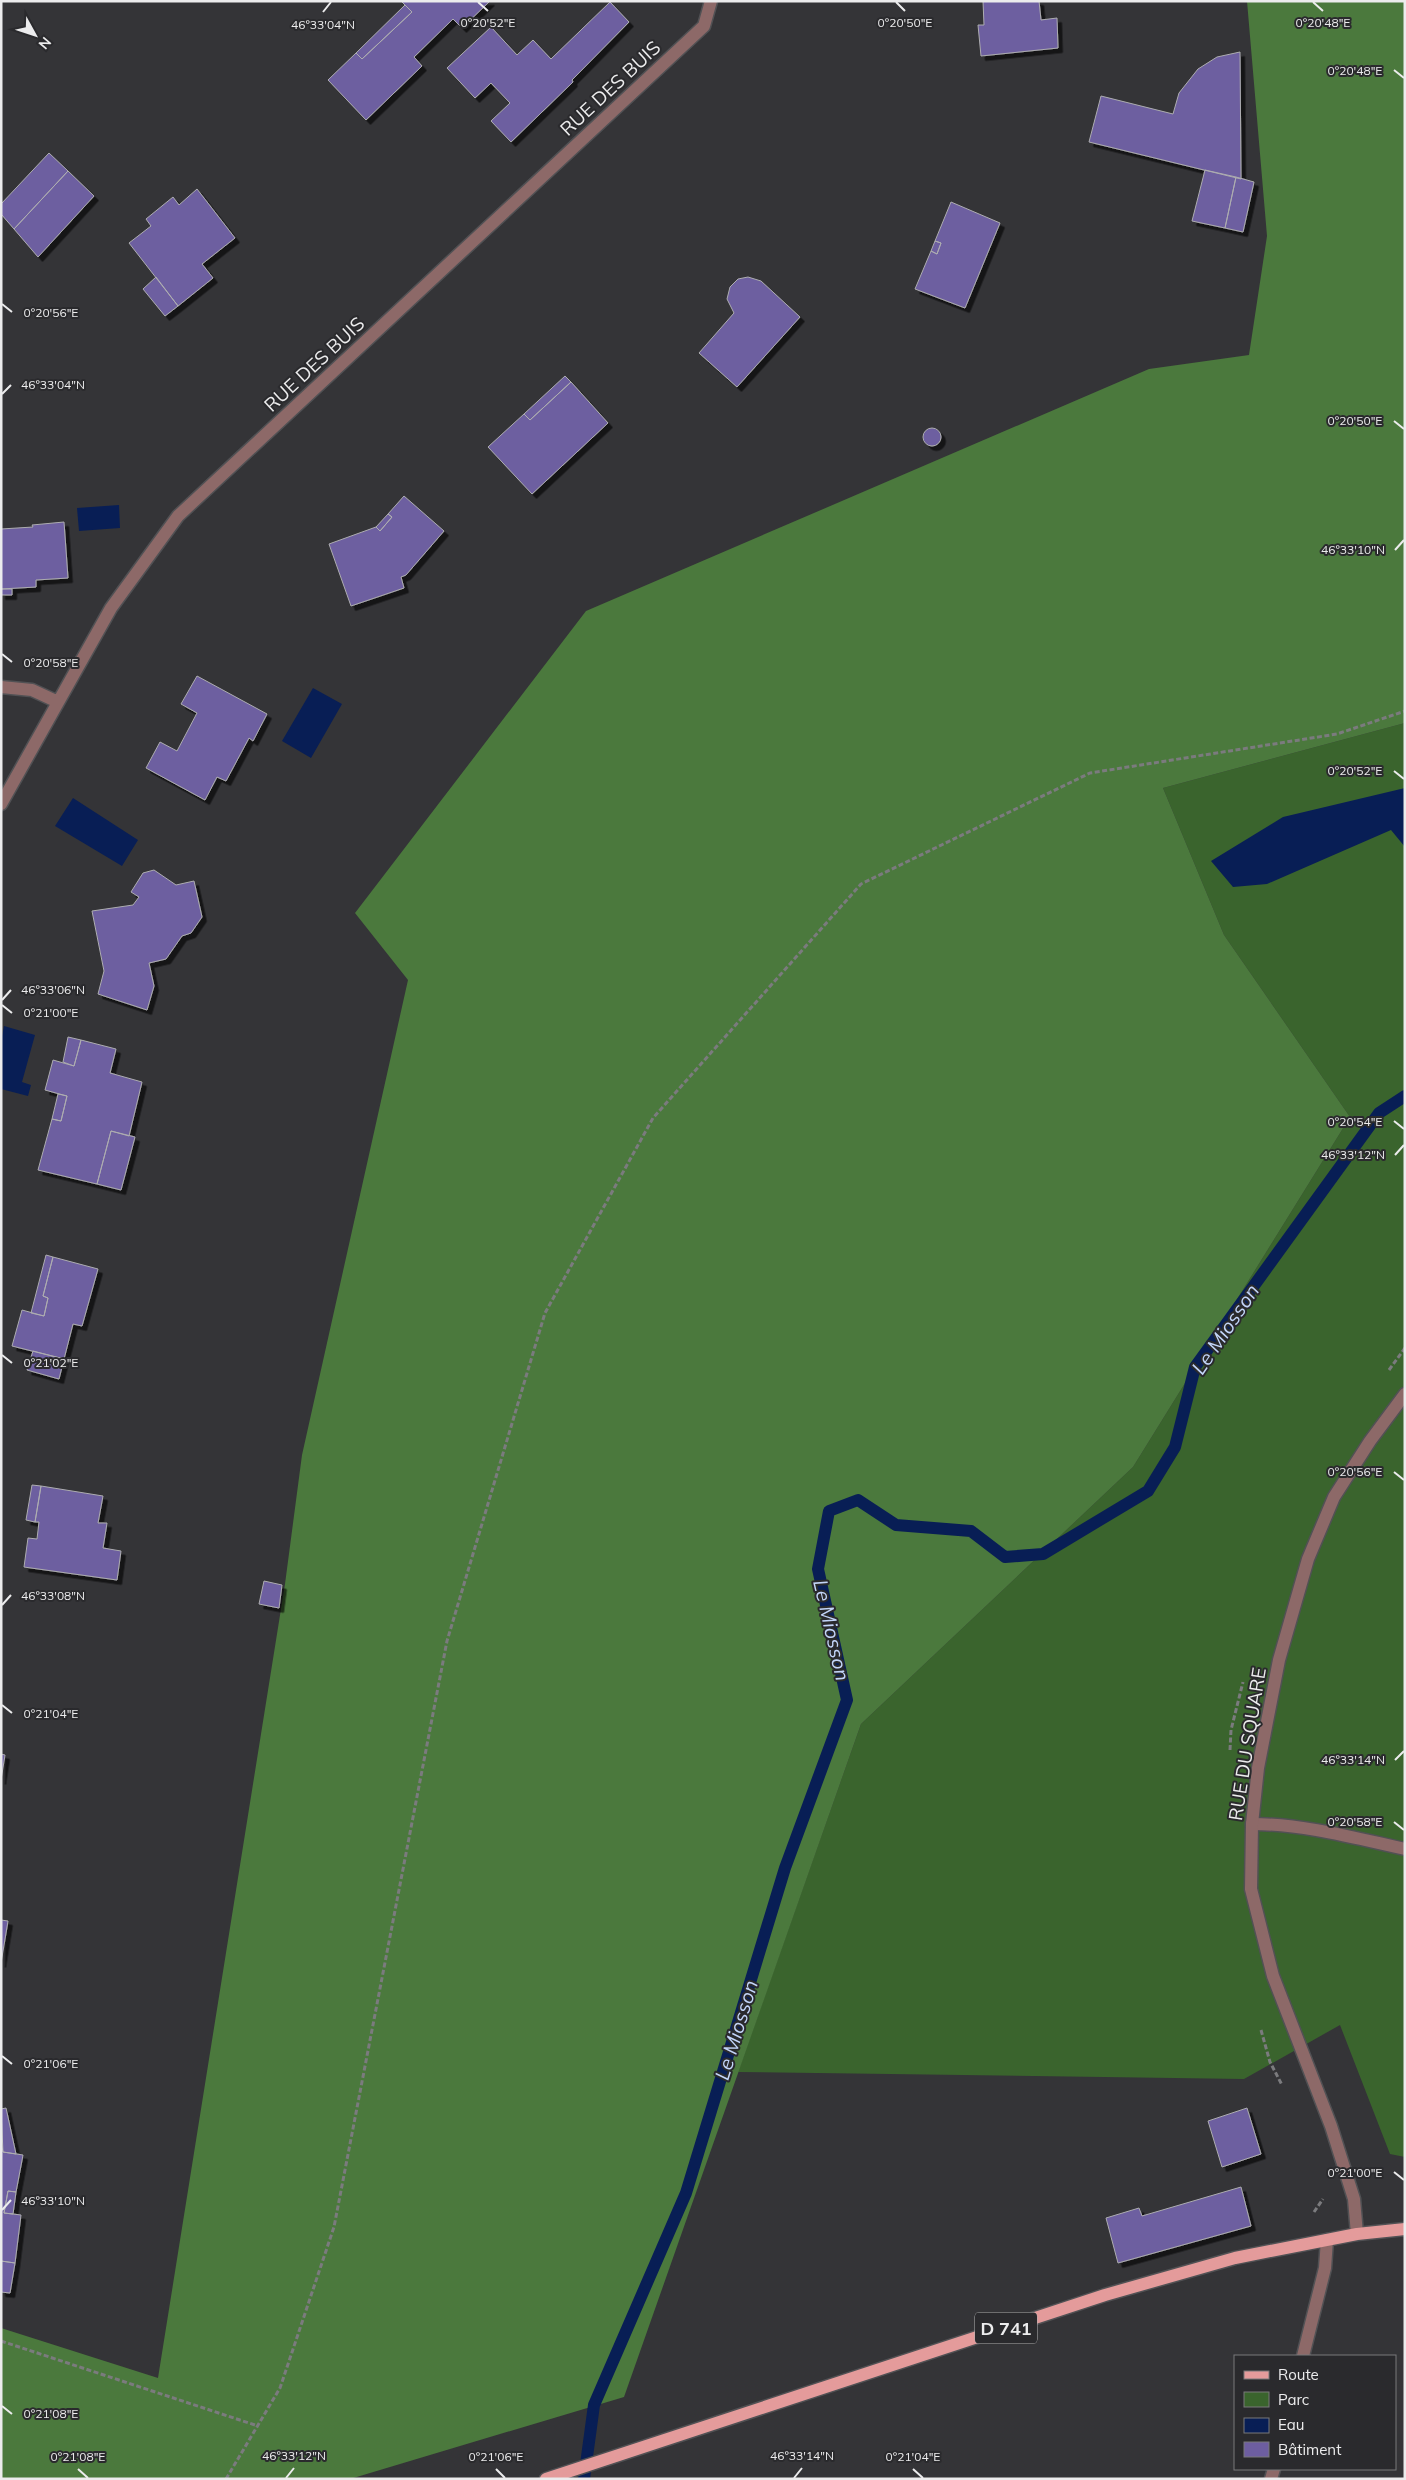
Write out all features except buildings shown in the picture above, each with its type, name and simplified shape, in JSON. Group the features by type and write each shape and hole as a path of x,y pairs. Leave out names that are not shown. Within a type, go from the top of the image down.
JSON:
{"main road":[{"name":"D 741","path":"546,2479 1106,2295 1235,2258 1357,2234 1405,2229"}],"street":[{"name":"RUE DES BUIS","path":"1,804 112,608 178,516 704,26 711,1"},
{"path":"1,687 32,690 58,702"},
{"name":"RUE DU SQUARE","path":"1357,2234 1354,2199 1331,2126 1273,1976 1251,1889 1252,1824 1258,1768 1279,1660 1308,1559 1334,1497 1370,1440 1405,1394"},
{"path":"1252,1824 1278,1824 1405,1849"},
{"path":"1303,2355 1325,2268 1327,2240"}],"path":[{"path":"226,2479 280,2388 334,2227 447,1641 542,1322 545,1313 653,1118 861,884 1090,773 1337,734 1405,711"},
{"path":"1,2341 258,2426"}],"green space":[{"path":"1247,1 1405,1 1405,723 1163,788 1224,935 1350,1117 1133,1467 861,1724 624,2397 350,2479 1,2479 1,2328 158,2378 285,1584 302,1455 408,980 355,913 586,611 1149,369 1249,355 1267,236"},
{"path":"1405,723 1405,2157 1390,2154 1340,2025 1244,2079 738,2072 861,1724 1133,1467 1350,1117 1224,935 1163,788"}],"water":[{"path":"119,505 120,528 79,531 77,508"},
{"path":"313,688 342,704 311,758 282,741"},
{"path":"1405,788 1405,847 1391,830 1267,884 1233,887 1211,861 1283,817"},
{"path":"73,798 138,840 122,866 55,826"},
{"path":"4,1026 35,1035 22,1082 31,1085 28,1096 1,1089 1,1041"}],"waterway":[{"name":"Le Miosson","path":"584,2479 594,2405 686,2193 785,1868 847,1700 818,1569 829,1511 858,1500 896,1525 971,1531 1005,1557 1043,1554 1148,1491 1175,1447 1195,1367 1379,1113 1405,1096"}]}
